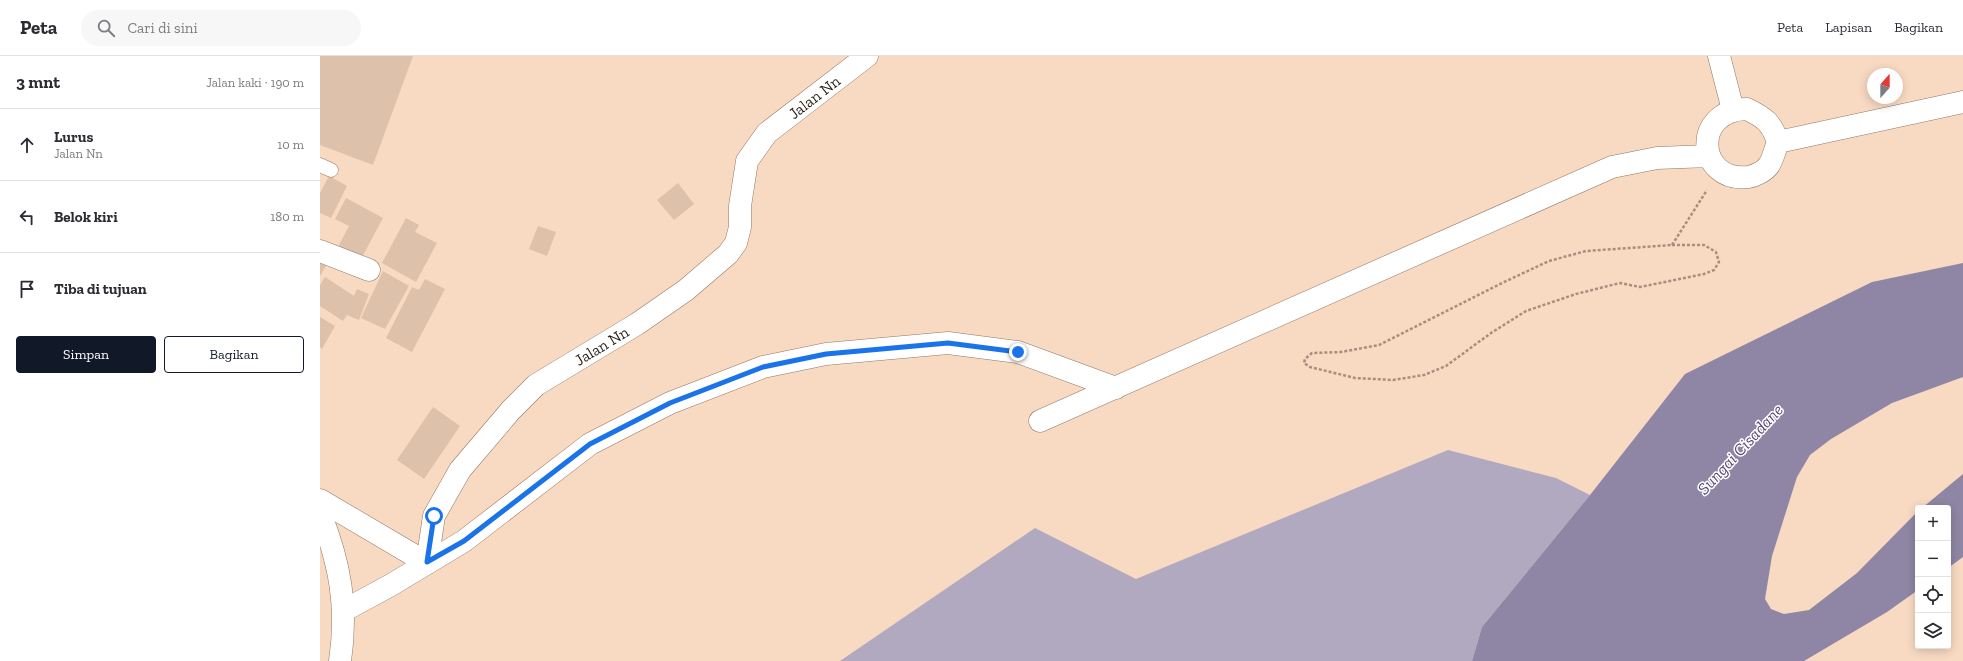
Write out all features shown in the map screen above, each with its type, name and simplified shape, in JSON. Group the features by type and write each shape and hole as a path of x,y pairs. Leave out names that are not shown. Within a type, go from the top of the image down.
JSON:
{"street":[{"name":"Jalan Nn","path":"427,562 434,516 460,470 511,410 536,385 649,316 686,290 728,254 736,243 740,227 740,206 747,161 756,147 767,133 867,56"},
{"path":"1719,56 1733,110"},
{"path":"1778,142 1963,102"},
{"path":"1040,421 1612,167 1657,158 1714,164 1736,178 1754,176 1769,166 1778,142 1774,131 1763,117 1747,110 1733,110 1714,122 1707,139 1714,164"},
{"path":"320,251 369,270"},
{"path":"343,611 391,585 464,541 590,444 670,403 763,367 826,354 948,343 1018,352 1116,388"},
{"path":"320,500 427,562"},
{"path":"320,513 331,541 340,573 344,636 340,661"}],"path":[{"path":"1672,245 1714,164"},
{"path":"1672,245 1704,245 1716,252 1719,262 1714,270 1704,274 1640,287 1620,283 1576,294 1526,311 1491,333 1446,366 1424,375 1393,380 1355,378 1310,367 1304,363 1305,359 1312,353 1341,352 1379,345 1549,261 1586,251 1672,245"}],"shaded area":[{"path":"1448,450 1556,478 1590,495 1482,627 1472,661 840,661 1035,528 1136,579"}],"water":[{"name":"Sungai Cisadane","path":"1963,263 1963,377 1892,403 1831,439 1810,455 1797,477 1772,556 1765,599 1771,609 1784,614 1809,610 1857,573 1915,514 1915,592 1887,612 1804,661 1472,661 1482,627 1590,495 1685,374 1872,282"},
{"path":"1963,474 1963,557 1951,566 1951,505 1926,505"}],"building":[{"path":"320,56 413,56 373,165 320,145"},
{"path":"329,176 347,186 331,218 320,213 320,193"},
{"path":"678,183 694,204 674,220 657,200"},
{"path":"346,198 383,218 361,259 338,247 349,226 335,219"},
{"path":"406,218 419,225 415,232 437,243 416,282 382,263"},
{"path":"538,226 556,232 547,256 529,249"},
{"path":"320,260 327,264 320,276"},
{"path":"383,271 409,286 385,329 361,318"},
{"path":"325,277 354,296 357,289 369,294 359,320 347,315 343,321 320,306 320,285"},
{"path":"425,279 445,289 412,352 386,338 412,287 419,290"},
{"path":"320,317 335,326 322,349 320,347"},
{"path":"433,407 460,426 424,479 397,460"}],"route":[{"path":"434,516 427,562 464,541 590,444 670,403 763,367 826,354 948,343 1018,352"}]}
